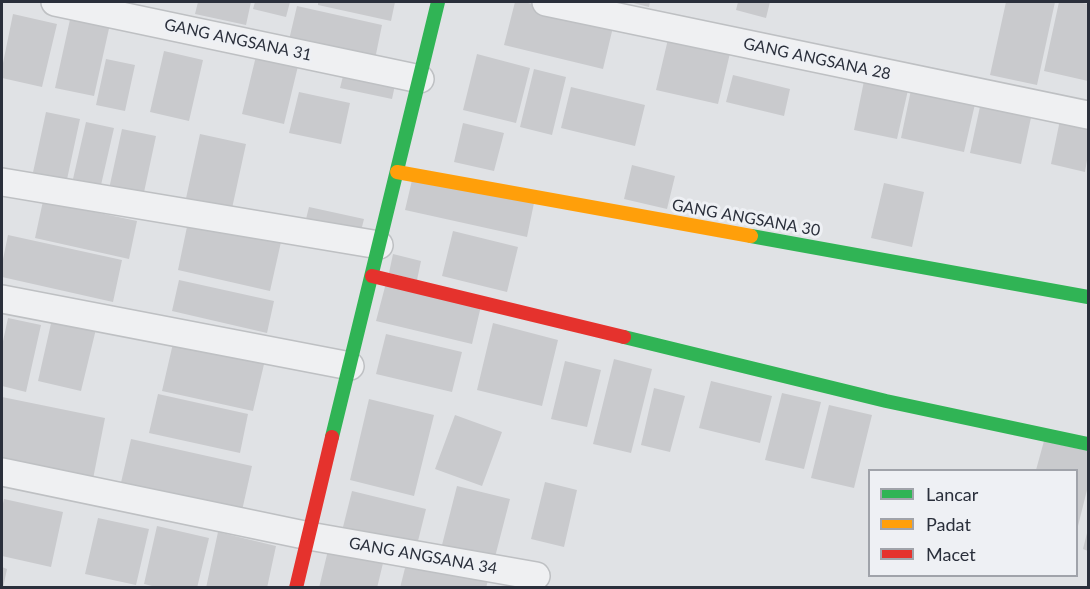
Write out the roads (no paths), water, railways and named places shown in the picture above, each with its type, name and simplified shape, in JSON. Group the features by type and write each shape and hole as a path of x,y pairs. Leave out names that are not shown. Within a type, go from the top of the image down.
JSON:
{"street":[{"name":"GANG ANGSANA 31","path":"56,2 420,79"},
{"path":"296,588 438,2"},
{"name":"GANG ANGSANA 28","path":"546,2 1089,115"},
{"name":"GANG ANGSANA 30","path":"397,172 1089,297"},
{"path":"2,182 379,245"},
{"path":"372,276 886,401 1089,444"},
{"path":"2,299 350,366"},
{"name":"GANG ANGSANA 34","path":"2,472 309,536 536,576"}]}
